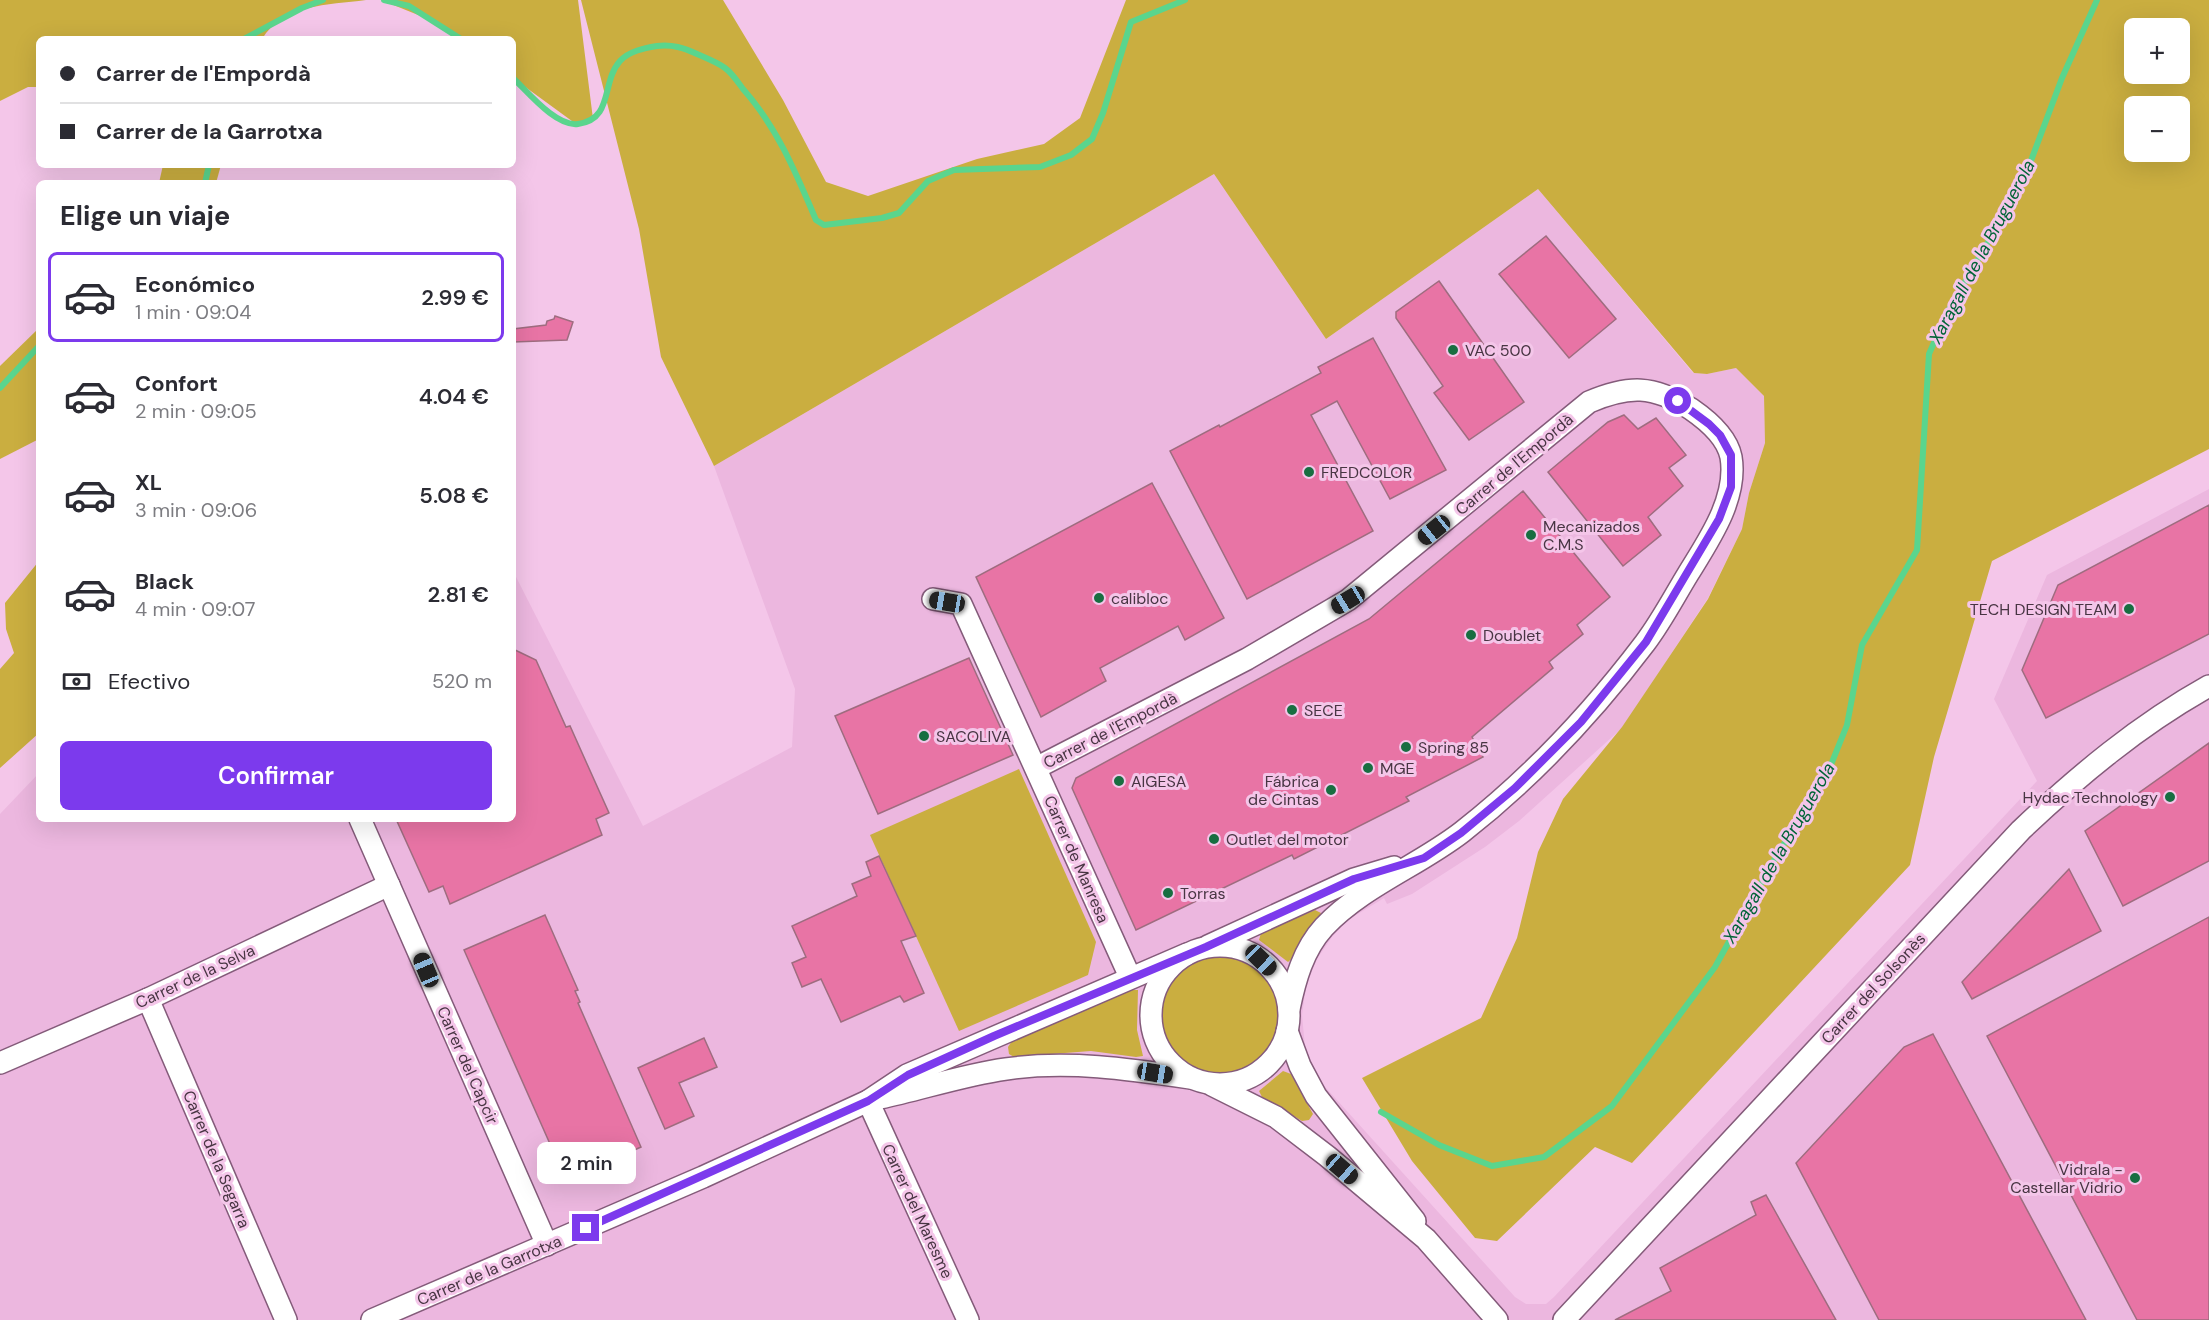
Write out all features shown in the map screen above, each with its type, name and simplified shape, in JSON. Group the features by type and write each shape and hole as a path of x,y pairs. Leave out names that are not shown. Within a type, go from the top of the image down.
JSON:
{"street":[{"name":"Carrer de l'Empordà","path":"1036,768 1247,659 1348,600 1589,402 1626,389 1664,394 1694,411 1720,435"},
{"name":"Carrer de la Garrotxa","path":"1289,1010 1296,975 1322,930 1340,911 1461,833 1515,788 1581,722 1646,642 1719,519 1731,487 1731,455 1720,435"},
{"name":"Carrer de Manresa","path":"933,599 961,604 1130,977"},
{"name":"Carrer del Solsonès","path":"1564,1320 2020,830 2093,765 2186,699 2209,686"},
{"name":"Carrer del Capcir","path":"361,822 546,1245"},
{"name":"Carrer de la Garrotxa","path":"372,1320 703,1177 868,1101 908,1075 1130,977 1197,951 1354,879 1424,858"},
{"name":"Carrer de la Selva","path":"0,1063 148,999 389,885"},
{"path":"1202,1081 1226,1084 1258,1073 1276,1054 1287,1031 1289,1010 1284,990 1275,973 1261,960 1244,950 1225,946 1197,951 1172,966 1160,981 1153,999 1151,1019 1155,1038 1164,1055 1177,1069 1276,1117 1304,1136 1426,1239 1497,1320"},
{"name":"Carrer de la Segarra","path":"148,999 286,1320"},
{"path":"1287,1031 1316,1096 1405,1206 1426,1239"},
{"name":"Carrer de la Garrotxa","path":"868,1101 972,1075 1047,1066 1092,1066 1202,1081"},
{"name":"Carrer del Maresme","path":"868,1101 968,1320"}],"shaded area":[{"path":"0,0 366,0 308,8 282,19 271,27 264,36 36,36 36,87 28,87 0,101"},
{"path":"381,0 578,0 593,119 576,124 516,80 516,36 456,36 438,23"},
{"path":"581,0 723,0 783,100 826,182 868,196 977,159 1044,144 1080,118 1126,0 2209,0 2209,449 1992,561 1934,757 1910,865 1632,1163 1595,1147 1497,1241 1475,1238 1412,1161 1362,1078 1481,1018 1517,938 1538,852 1563,799 1622,727 1708,599 1742,529 1749,493 1765,443 1764,396 1736,368 1707,374 1694,373 1538,189 1326,339 1214,174 714,466 661,357 639,229"},
{"path":"162,168 220,168 217,180 160,180"},
{"path":"1214,174 1326,339 1538,189 1693,373 1707,374 1736,368 1764,396 1765,443 1749,493 1742,529 1708,598 1622,728 1519,821 1485,847 1412,894 1387,904 1384,898 1348,920 1332,937 1317,959 1306,986 1302,1015 1305,1047 1317,1078 1515,1297 1526,1304 1546,1304 1554,1297 2037,781 1994,699 2047,575 2209,489 2209,1320 0,1320 0,814 36,776 36,822 516,822 516,577 643,826 792,747 795,689 714,466"},
{"path":"36,331 36,441 0,459 0,366"},
{"path":"36,565 36,736 0,768 0,669 14,653 6,629 5,603"},
{"path":"1019,769 1096,942 1088,975 959,1031 870,835"},
{"path":"1315,910 1321,913 1315,926 1303,946 1288,962 1259,940 1261,933"},
{"path":"1219,953 1242,957 1262,971 1276,991 1280,1014 1276,1037 1262,1057 1242,1071 1219,1075 1196,1071 1176,1057 1162,1037 1158,1014 1162,991 1176,971 1196,957"},
{"path":"1131,990 1138,990 1137,1030 1143,1056 1091,1051 1014,1057 1009,1054 1008,1047 1012,1041"},
{"path":"1283,1071 1291,1074 1313,1114 1309,1120 1302,1121 1262,1097 1259,1091"}],"building":[{"path":"1546,236 1616,319 1569,358 1499,274"},
{"name":"VAC 500","path":"1439,281 1524,402 1469,440 1434,393 1443,386 1396,318 1396,312"},
{"path":"555,316 573,322 567,340 516,342 516,329 546,325 547,321 554,319"},
{"path":"1373,338 1446,470 1390,499 1337,401 1311,415 1373,531 1247,599 1170,451 1321,373 1318,367"},
{"path":"1624,415 1638,429 1656,418 1686,455 1669,468 1683,486 1648,517 1661,535 1623,566 1548,472 1608,422"},
{"name":"calibloc","path":"1152,483 1224,618 1185,640 1178,626 1100,668 1106,681 1041,717 976,577"},
{"path":"1523,491 1610,597 1577,625 1583,634 1549,662 1553,668 1472,737 1483,757 1406,797 1409,801 1294,859 1292,855 1136,930 1072,788 1076,778 1369,619"},
{"name":"TECH DESIGN TEAM","path":"2209,505 2209,634 2046,718 2022,670 2058,585"},
{"path":"516,650 536,660 566,727 570,726 609,813 596,819 602,835 450,904 443,886 429,892 397,822 516,822"},
{"name":"SACOLIVA","path":"969,658 1013,755 878,814 835,716"},
{"name":"Hydac Technology","path":"2209,743 2209,861 2123,906 2085,831"},
{"path":"879,856 916,936 901,941 924,993 904,1002 900,996 841,1022 821,979 802,987 792,963 806,957 792,926 857,896 852,884 871,876 866,862"},
{"path":"2069,869 2101,931 1972,999 1962,982"},
{"path":"545,915 578,990 575,991 580,1002 578,1003 641,1147 566,1180 464,950"},
{"name":"Vidrala - Castellar Vidrio","path":"2209,917 2209,1320 2137,1320 1987,1036"},
{"path":"1933,1034 2086,1320 1879,1320 1796,1163 1904,1047"},
{"path":"704,1038 717,1067 679,1083 694,1116 665,1129 638,1068"},
{"path":"1766,1195 1836,1320 1615,1320 1671,1291 1660,1268 1756,1215 1751,1202"}],"waterway":[{"path":"250,36 302,8 323,0"},
{"path":"384,0 409,6 456,36"},
{"path":"516,81 552,114 561,120 578,124 589,121 597,115 602,107 614,70 620,61 632,52 662,46 683,48 711,60 730,72 755,104 776,135 816,220 824,225 882,218 899,213 928,181 954,170 1040,167 1071,155 1092,139 1103,113 1131,22 1185,0"},
{"name":"Xaragall de la Bruguerola","path":"1381,1112 1439,1145 1492,1166 1544,1157 1612,1106 1715,967 1778,853 1824,782 1847,725 1862,645 1917,550 1929,354 1948,311 2023,182 2062,78 2097,0"},
{"path":"206,180 208,168"},
{"path":"0,388 36,349"}],"place":[{"name":"VAC 500","path":"1453,350"},
{"name":"FREDCOLOR","path":"1309,472"},
{"name":"Mecanizados C.M.S","path":"1531,535"},
{"name":"calibloc","path":"1099,598"},
{"name":"TECH DESIGN TEAM","path":"2129,609"},
{"name":"Doublet","path":"1471,635"},
{"name":"SECE","path":"1292,710"},
{"name":"SACOLIVA","path":"924,736"},
{"name":"Spring 85","path":"1406,747"},
{"name":"MGE","path":"1368,768"},
{"name":"AIGESA","path":"1119,781"},
{"name":"Fábrica de Cintas","path":"1331,790"},
{"name":"Hydac Technology","path":"2170,797"},
{"name":"Outlet del motor","path":"1214,839"},
{"name":"Torras","path":"1168,893"},
{"name":"Vidrala - Castellar Vidrio","path":"2135,1178"}],"route":[{"path":"586,1228 868,1101 908,1075 994,1036 1206,947 1354,879 1424,858 1461,833 1515,788 1581,722 1646,642 1695,563 1719,519 1731,487 1731,455 1720,435 1694,411 1678,401"}]}
